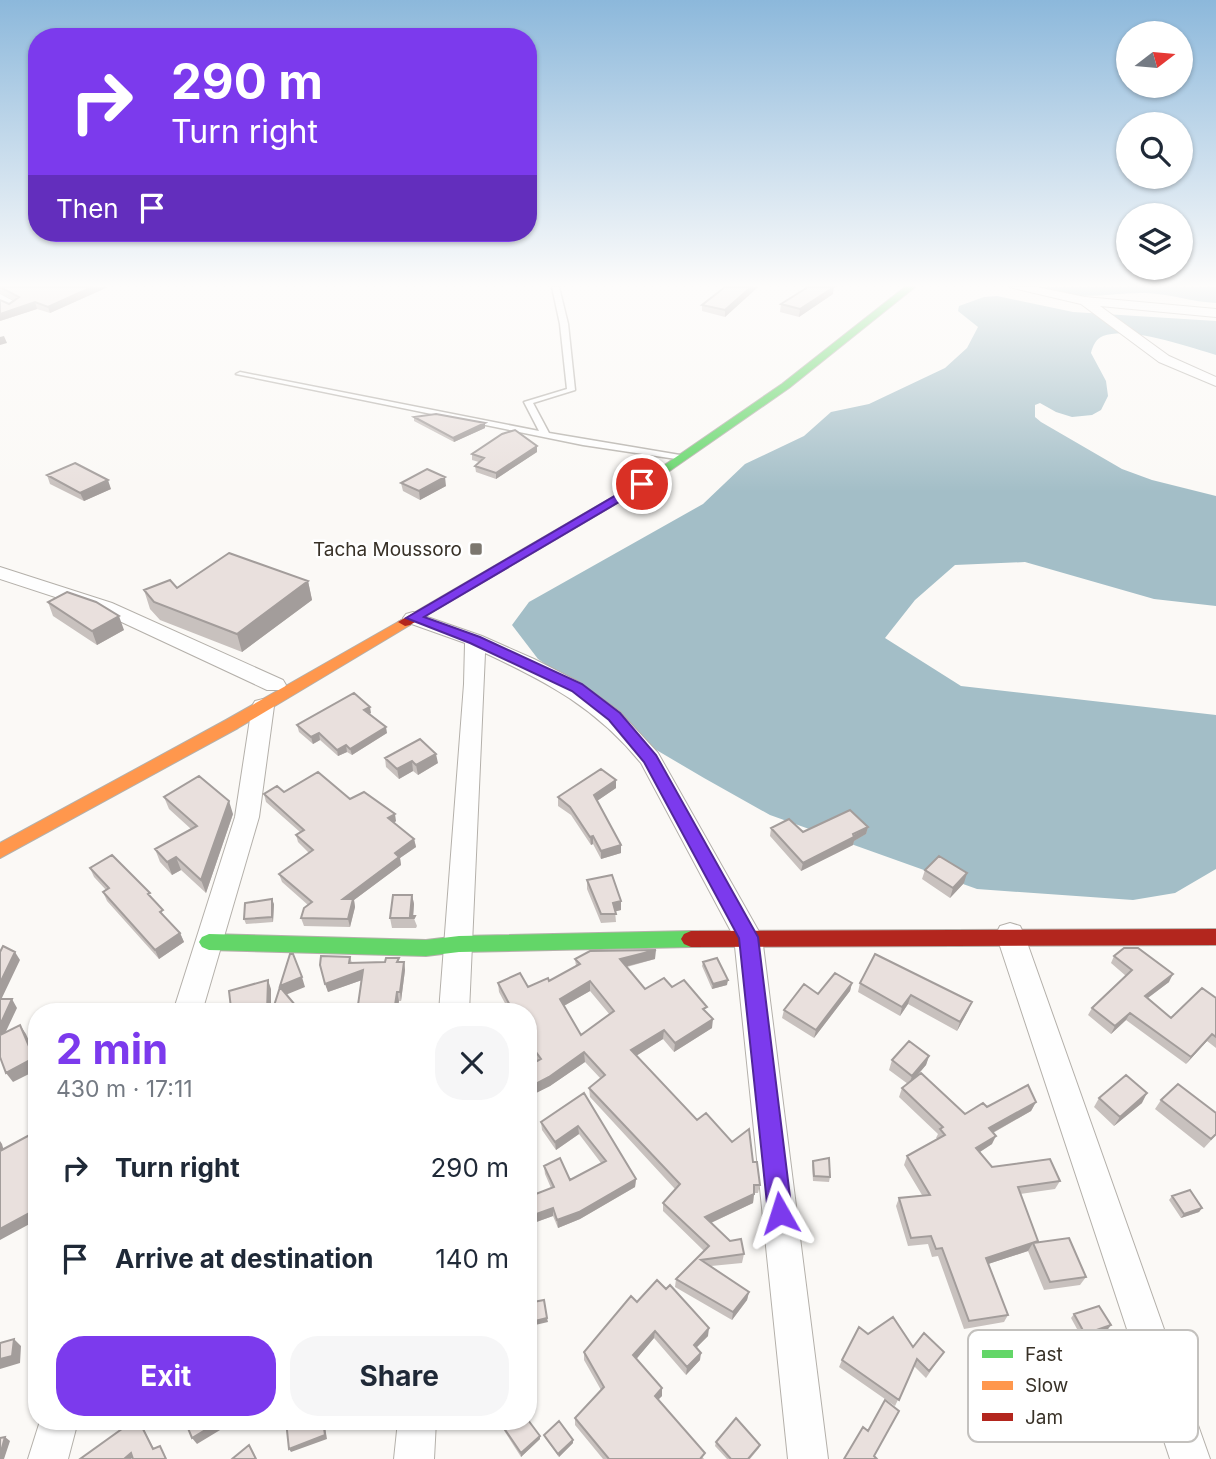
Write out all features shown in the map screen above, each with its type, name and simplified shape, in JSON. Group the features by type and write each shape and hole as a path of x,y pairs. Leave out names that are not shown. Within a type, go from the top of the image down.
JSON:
{"main road":[{"path":"0,856 270,695 413,618 683,458 830,355"},
{"path":"90,783 270,695 353,650"},
{"path":"209,942 426,948 459,944 748,937 1010,934 1216,937"}],"street":[{"path":"1159,355 1216,382"},
{"path":"0,573 105,607 270,695 247,817 190,1003"},
{"path":"413,618 475,640 577,688 631,733 650,759 748,937 808,1459"},
{"path":"454,1003 475,684 475,640"},
{"path":"1010,934 1146,1330"},
{"path":"48,1459 56,1430"},
{"path":"414,1459 416,1430"},
{"path":"1184,1442 1190,1459"}],"lane":[{"path":"545,434 528,402 571,390 567,355"},
{"path":"240,374 545,434 683,458"}],"water":[{"path":"959,355 1092,355 1106,381 1108,396 1101,410 1092,415 1072,417 1040,403 1035,405 1035,417 1122,469 1152,480 1216,496 1216,606 1154,599 1025,562 955,565 915,600 885,638 961,686 1216,715 1216,869 1175,893 1133,900 977,889 770,815 653,748 584,691 538,659 512,625 529,602 703,504 745,464 804,436 831,412 869,404 945,368"}],"building":[{"path":"436,414 485,423 453,438 414,417"},
{"path":"515,430 537,446 496,473 475,466 484,458 472,454 502,434"},
{"path":"75,463 108,480 80,493 47,475"},
{"path":"427,469 445,477 419,491 401,483"},
{"path":"229,553 308,581 237,634 154,602 144,590 170,580 177,588"},
{"path":"67,592 96,602 119,616 92,631 48,602"},
{"path":"354,693 370,707 364,710 386,727 350,749 346,745 337,750 319,733 311,737 297,725"},
{"path":"420,739 436,754 416,765 412,761 397,769 385,758"},
{"path":"601,769 616,780 594,795 621,845 601,851 570,807 558,797"},
{"path":"318,772 350,799 364,792 395,814 388,818 414,839 395,853 399,857 343,899 353,899 348,919 301,918 304,908 312,902 279,874 313,850 296,835 304,830 264,794 277,786 284,792"},
{"path":"199,776 229,801 201,880 176,857 167,862 155,849 197,826 164,797"},
{"path":"850,810 868,827 803,863 771,828 789,819 803,832"},
{"path":"112,855 150,893 148,894 163,910 160,912 180,933 155,950 103,892 109,888 90,868"},
{"path":"939,856 967,873 953,888 925,870"},
{"path":"612,875 621,901 613,903 616,914 601,914 587,880"},
{"path":"393,895 412,895 410,916 415,916 414,918 390,918"},
{"path":"272,899 272,917 244,919 245,903"},
{"path":"3,946 15,952 0,983 0,952"},
{"path":"1124,948 1138,948 1173,974 1145,996 1171,1018 1202,988 1216,998 1216,1037 1212,1034 1191,1057 1130,1013 1115,1026 1092,1008 1132,970 1114,956"},
{"path":"656,950 620,959 645,989 664,978 672,987 684,980 707,1007 703,1009 713,1019 675,1043 664,1030 631,1050 697,1120 706,1113 732,1142 749,1129 753,1162 757,1162 760,1185 754,1185 754,1194 705,1217 730,1241 741,1239 744,1254 701,1260 749,1292 733,1312 676,1279 709,1246 663,1203 680,1184 589,1088 605,1075 584,1052 537,1083 537,1061 541,1059 537,1053 537,1003 509,1003 498,983 520,973 528,987 548,978 549,981 580,964 575,959 590,951","holes":["590,981 614,1011 581,1035 560,999"]},
{"path":"290,954 293,954 302,977 280,986"},
{"path":"875,954 972,1002 960,1022 911,995 902,1007 860,983"},
{"path":"321,956 350,957 349,963 385,962 386,958 399,958 397,962 404,962 400,992 397,992 395,1003 358,1003 363,970 325,984 320,965"},
{"path":"717,958 728,980 713,984 703,962"},
{"path":"835,973 852,983 816,1030 784,1010 804,984 818,994"},
{"path":"268,980 267,1003 230,1003 229,991"},
{"path":"280,987 293,1003 275,1003"},
{"path":"0,999 12,999 0,1025"},
{"path":"20,1025 28,1044 28,1061 6,1073 0,1057 0,1035"},
{"path":"909,1041 929,1056 912,1076 892,1060"},
{"path":"921,1073 965,1114 983,1103 987,1107 1028,1085 1036,1102 989,1128 996,1136 976,1148 992,1167 1050,1159 1060,1181 1018,1187 1038,1241 986,1258 1008,1315 969,1321 942,1248 936,1249 931,1236 911,1238 899,1198 930,1195 907,1156 945,1135 940,1129 943,1127 902,1088"},
{"path":"1126,1075 1147,1093 1120,1117 1099,1098"},
{"path":"1178,1084 1216,1113 1216,1134 1211,1139 1161,1100"},
{"path":"584,1093 636,1179 579,1212 557,1220 553,1208 537,1214 537,1194 554,1187 544,1166 560,1158 570,1180 606,1161 578,1126 555,1142 541,1122"},
{"path":"28,1136 28,1214 0,1229 0,1151"},
{"path":"829,1158 830,1177 814,1176 813,1161"},
{"path":"1190,1190 1202,1208 1184,1214 1172,1196"},
{"path":"1069,1238 1086,1277 1050,1282 1033,1243"},
{"path":"657,1280 666,1289 670,1285 709,1328 694,1345 701,1353 687,1367 655,1331 633,1355 662,1388 655,1396 705,1453 700,1459 609,1459 575,1418 604,1387 584,1352 631,1296 637,1302"},
{"path":"544,1300 547,1318 537,1320 537,1301"},
{"path":"1099,1306 1111,1325 1097,1330 1083,1330 1074,1314"},
{"path":"893,1317 913,1347 924,1333 944,1352 929,1371 917,1359 899,1400 842,1360 859,1327 868,1334"},
{"path":"14,1339 12,1356 0,1359 0,1343"},
{"path":"885,1400 899,1411 874,1456 877,1459 844,1459 863,1427 868,1431"},
{"path":"736,1418 760,1445 748,1459 731,1459 716,1442"},
{"path":"559,1421 573,1440 558,1454 544,1435"},
{"path":"120,1430 144,1430 153,1449 160,1446 166,1459 133,1459 131,1453 124,1459 80,1459"},
{"path":"189,1430 205,1430 192,1438"},
{"path":"287,1430 324,1430 325,1435 289,1449"},
{"path":"505,1430 536,1430 540,1436 521,1453"},
{"path":"5,1437 0,1455 0,1438"},
{"path":"249,1445 256,1459 232,1459"}],"traffic: fast":[{"path":"654,477 721,433 827,355"},
{"path":"209,942 426,948 459,944 691,939"}],"traffic: slow":[{"path":"0,851 232,724 405,622"}],"traffic: jam":[{"path":"405,622 654,477"},
{"path":"691,939 1216,937"}],"place":[{"name":"Tacha Moussoro","path":"476,549"}],"route":[{"path":"642,484 413,618 461,634 577,688 631,733 650,759 748,937 780,1213"}]}
